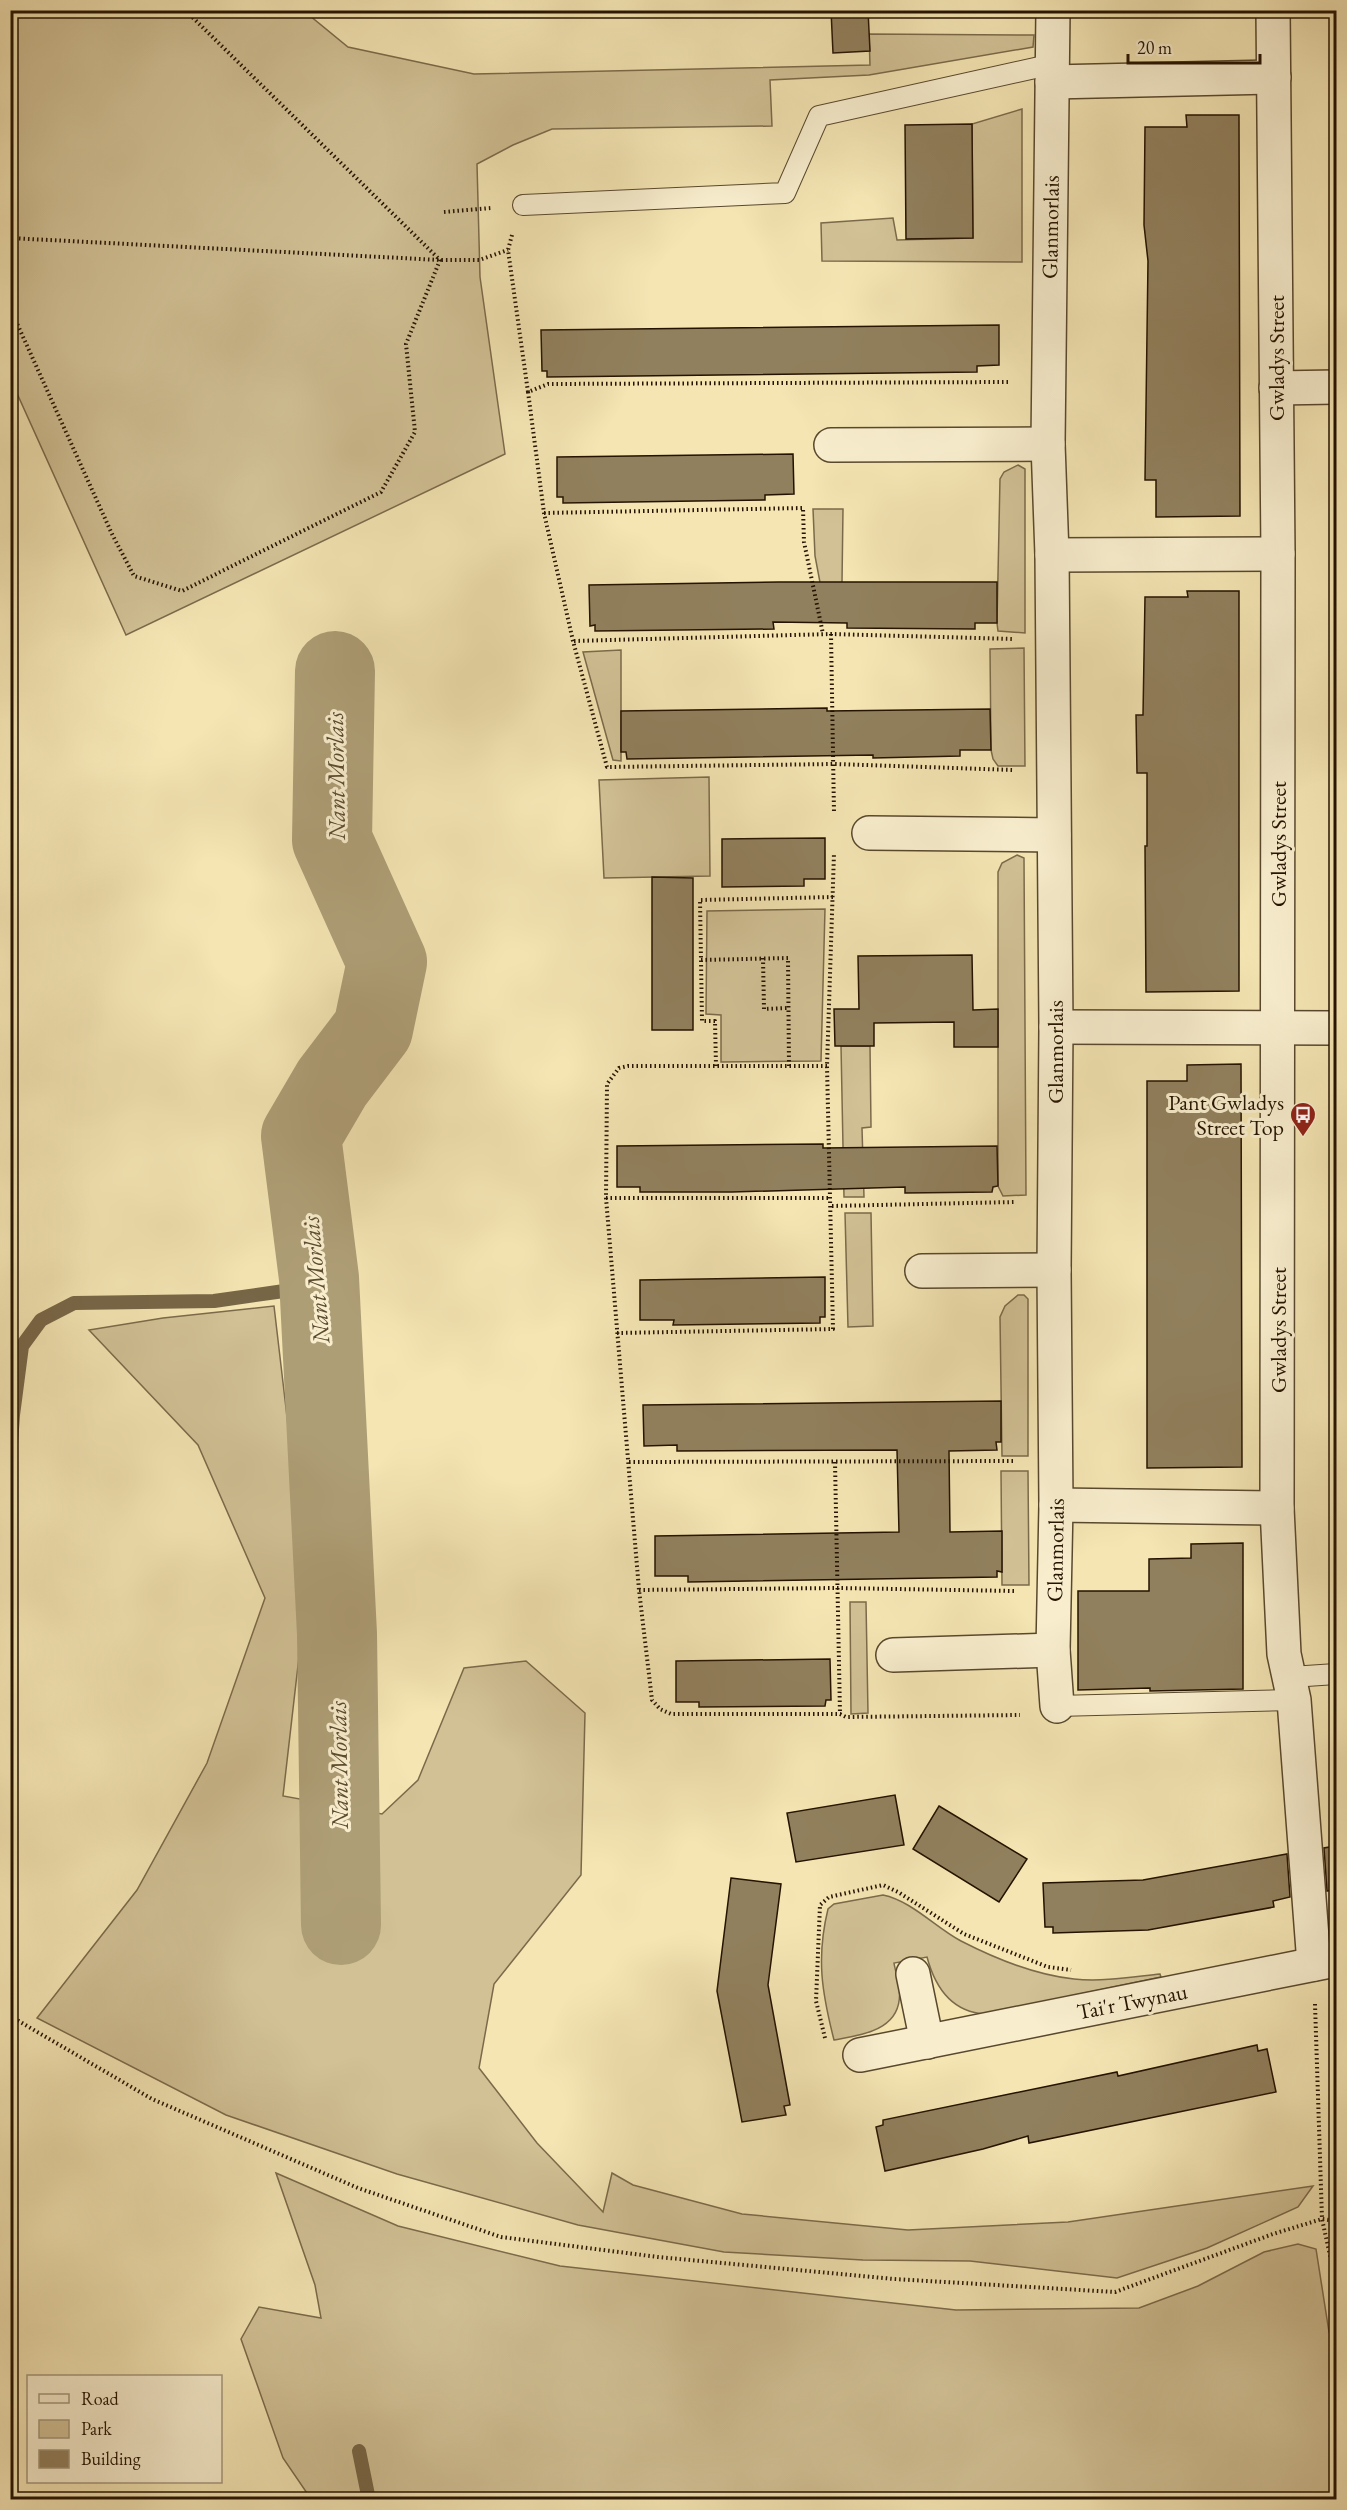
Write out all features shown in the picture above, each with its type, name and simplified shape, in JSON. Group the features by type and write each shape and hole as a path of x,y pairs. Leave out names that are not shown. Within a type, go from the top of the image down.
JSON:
{"street":[{"name":"Glanmorlais","path":"1053,10 1048,444 1052,555 1056,1027 1054,1202 1056,1505 1053,1650 1057,1707"},
{"name":"Gwladys Street","path":"1273,10 1278,554 1277,1508 1284,1653 1293,1688 1325,1962"},
{"path":"1053,73 1274,77"},
{"path":"1276,388 1336,387"},
{"path":"831,445 1048,444"},
{"path":"1052,555 1278,554"},
{"path":"869,833 1054,835"},
{"path":"1056,1027 1336,1028"},
{"path":"922,1271 1054,1270"},
{"path":"1056,1505 1277,1508"},
{"path":"894,1655 1053,1650"},
{"name":"Tai'r Twynau","path":"860,2055 1325,1962"},
{"path":"913,1974 927,2042"}],"lane":[{"path":"523,204 784,193 819,116 1053,73"},
{"path":"1057,1707 1293,1688 1336,1674"}],"path":[{"path":"184,10 440,260"},
{"path":"444,212 523,204 508,250 544,513 573,641 607,767 835,764 990,770 1053,769"},
{"path":"10,238 440,260 479,260 508,250"},
{"path":"10,308 112,534 134,576 182,591 381,492 415,432 406,344 440,260"},
{"path":"528,392 548,384 1048,382"},
{"path":"544,513 803,508 804,542 823,634"},
{"path":"573,641 823,634 1053,640"},
{"path":"831,634 835,764 834,821"},
{"path":"617,1333 833,1329 832,1206 827,1066 834,844"},
{"path":"716,1066 716,1021 702,1021 700,900 834,897"},
{"path":"763,958 764,1009 788,1008"},
{"path":"701,960 788,958 789,1066"},
{"path":"827,1066 628,1066 619,1068 607,1084 606,1198 639,1590 652,1700 660,1709 671,1714 840,1714 846,1717 1044,1714 1057,1707"},
{"path":"606,1198 831,1198"},
{"path":"832,1206 1054,1202"},
{"path":"629,1462 1056,1461"},
{"path":"835,1462 840,1714"},
{"path":"639,1590 837,1588 1055,1592"},
{"path":"1325,1962 1322,2219 1336,2283"},
{"path":"10,2016 152,2098 358,2188 501,2236 658,2257 882,2278 1115,2292 1273,2234 1322,2219 1336,2221"}],"green space":[{"path":"11,11 304,11 348,47 474,74 870,65 869,34 1034,35 1033,47 869,75 770,80 772,126 552,129 513,145 477,164 480,277 505,454 126,635 11,380"},
{"path":"1022,109 1022,262 822,261 821,223 893,218 897,240 973,238 972,124"},
{"path":"1018,465 1025,469 1025,633 998,631 997,623 1000,479 1004,472"},
{"path":"813,509 843,509 842,582 822,593 815,556"},
{"path":"1024,648 1025,766 998,766 991,750 990,649"},
{"path":"621,650 621,761 613,760 583,652"},
{"path":"709,777 710,876 604,878 599,780"},
{"path":"1017,855 1024,858 1026,1195 1003,1196 998,1186 998,872 1002,863"},
{"path":"825,909 821,1061 721,1062 721,1015 706,1014 707,911"},
{"path":"841,1046 870,1046 871,1127 862,1128 864,1197 844,1197"},
{"path":"845,1213 871,1213 873,1326 848,1327"},
{"path":"1018,1295 1024,1295 1028,1299 1028,1456 1002,1456 1000,1317 1005,1306"},
{"path":"274,1306 307,1587 283,1796 382,1814 418,1780 464,1668 526,1661 585,1713 581,1875 494,1984 479,2068 537,2143 603,2212 612,2173 633,2185 742,2214 908,2230 1068,2222 1313,2186 1298,2207 1207,2248 1117,2278 970,2261 863,2260 724,2252 578,2225 397,2174 226,2115 37,2018 137,1890 207,1763 265,1598 198,1445 89,1330 163,1318"},
{"path":"1001,1471 1028,1471 1029,1585 1002,1585"},
{"path":"850,1602 866,1602 868,1713 851,1714"},
{"path":"883,1895 904,1903 961,1941 1030,1970 1085,1980 1160,1974 1161,1977 985,2014 973,2012 954,2003 940,1988 927,1957 894,1963 899,1986 899,2000 896,2012 890,2020 870,2032 834,2040 826,2007 821,1960 828,1909 834,1904"},
{"path":"276,2173 398,2226 560,2266 956,2310 1139,2308 1198,2286 1264,2252 1298,2244 1316,2249 1329,2332 1336,2331 1336,2499 311,2499 283,2458 241,2339 259,2307 321,2318 315,2285"}],"building":[{"path":"831,10 868,10 870,51 833,53"},
{"path":"1186,115 1239,115 1240,516 1156,517 1156,480 1145,480 1148,261 1144,225 1145,127 1187,127"},
{"path":"972,124 973,238 906,239 905,125"},
{"path":"999,325 999,365 977,366 977,372 547,377 547,371 542,371 541,330"},
{"path":"793,454 794,494 765,495 765,500 563,503 563,497 557,497 557,457"},
{"path":"997,582 997,623 975,623 975,629 847,628 847,623 773,622 774,629 595,631 595,625 590,626 589,585"},
{"path":"1187,591 1239,591 1239,991 1146,992 1147,773 1137,773 1136,715 1143,715 1145,597 1188,597"},
{"path":"827,708 827,711 990,709 991,750 960,750 960,756 873,758 873,755 627,759 626,752 621,752 621,711"},
{"path":"825,838 825,879 804,879 804,886 722,887 722,839"},
{"path":"652,877 693,878 693,1030 652,1030"},
{"path":"972,955 973,1010 998,1009 998,1047 954,1047 954,1022 874,1023 874,1046 835,1046 834,1009 859,1009 858,956"},
{"path":"1241,1064 1242,1467 1147,1468 1147,1081 1187,1081 1187,1065"},
{"path":"823,1144 823,1148 997,1146 998,1186 993,1187 992,1192 905,1193 905,1187 640,1192 640,1187 617,1187 617,1146"},
{"path":"825,1277 825,1317 820,1317 820,1323 673,1325 674,1320 640,1320 640,1280"},
{"path":"1001,1401 1001,1442 996,1442 997,1450 949,1451 950,1532 1002,1531 1002,1572 997,1571 997,1577 688,1582 688,1576 655,1576 655,1536 899,1532 897,1450 677,1451 677,1445 644,1446 643,1405"},
{"path":"1243,1543 1243,1689 1078,1690 1078,1591 1149,1591 1149,1559 1191,1558 1191,1544"},
{"path":"830,1659 831,1700 826,1700 825,1706 699,1707 699,1702 676,1702 676,1661"},
{"path":"895,1795 904,1845 796,1862 787,1813"},
{"path":"939,1806 1027,1859 999,1902 913,1849"},
{"path":"1336,1846 1336,1889 1327,1891 1324,1848"},
{"path":"1287,1854 1290,1897 1273,1901 1274,1907 1148,1930 1053,1933 1053,1927 1045,1927 1043,1883 1143,1880"},
{"path":"731,1878 781,1884 768,1985 790,2105 784,2106 786,2115 742,2122 717,1991"},
{"path":"1257,2045 1258,2051 1267,2049 1276,2092 1029,2143 1028,2136 983,2149 885,2171 876,2127 883,2125 883,2120 1117,2072 1118,2076"}],"waterway":[{"name":"Nant Morlais","path":"335,671 332,840 387,962 373,1029 332,1083 301,1136 319,1278 337,1634 341,1925"},
{"path":"10,1457 22,1346 41,1320 74,1303 214,1301 291,1290 319,1278"},
{"name":"Nant Morlais","path":"359,2451 369,2500"}],"place":[{"name":"Pant Gwladys Street Top","path":"1303,1138"}]}
